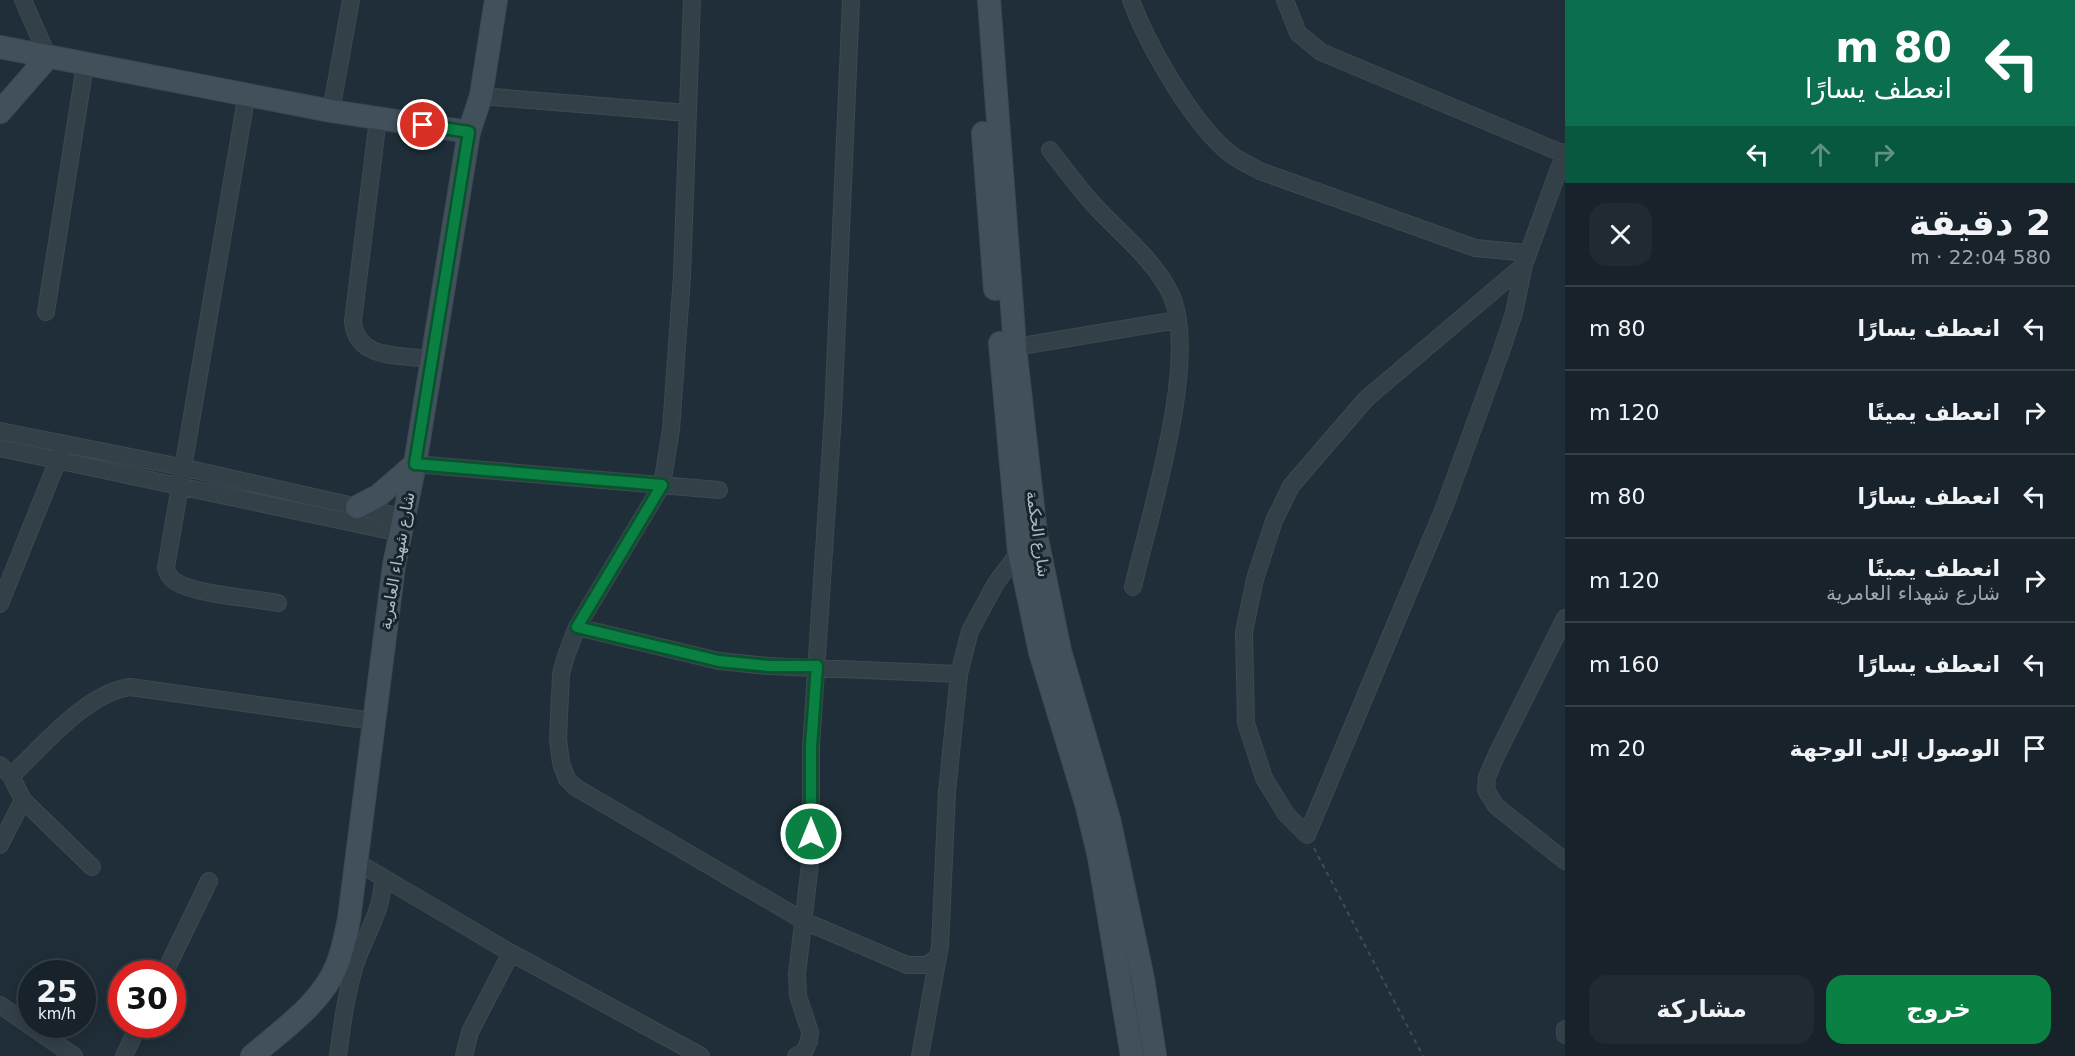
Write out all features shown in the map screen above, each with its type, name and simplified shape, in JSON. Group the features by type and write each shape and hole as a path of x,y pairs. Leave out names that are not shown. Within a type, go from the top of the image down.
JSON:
{"street":[{"path":"22,0 34,21 48,57"},
{"path":"332,111 351,0"},
{"name":"شارع شهداء العامرية","path":"252,1056 297,1018 326,985 337,966 349,919 372,721 401,525 415,464 469,132 481,96 496,0"},
{"path":"692,0 681,288 671,429 662,485 577,627 566,656 561,686 558,739 561,763 567,779 575,787 804,921 896,961 926,965 936,959"},
{"path":"796,1056 804,1052 810,1032 798,996 797,974 811,856 811,747 834,403 851,0"},
{"name":"شارع الحكمة","path":"974,0 987,197 1019,552 1040,652 1086,802 1099,857 1132,1056"},
{"name":"شارع الحكمة","path":"989,0 1015,347 1041,562 1060,651 1109,819 1143,980 1155,1056"},
{"path":"1131,0 1153,46 1177,88 1206,129 1231,155 1260,171 1475,248 1526,259"},
{"path":"1285,0 1298,33 1321,52 1564,153 1526,259 1511,322 1444,508 1307,835 1286,814 1264,778 1246,723 1245,620 1255,579 1274,521 1291,486 1366,399 1526,259"},
{"path":"0,47 332,111 469,132"},
{"path":"0,112 48,57"},
{"path":"46,312 85,65"},
{"path":"247,93 166,557 169,577 178,583 196,589 278,603"},
{"path":"481,96 687,113"},
{"path":"378,119 353,321 354,332 360,342 374,352 431,359"},
{"path":"1050,150 1093,204 1162,279 1172,298 1177,320 1179,360 1176,394 1132,587"},
{"path":"1015,347 1177,320"},
{"path":"0,431 180,485 401,525"},
{"path":"0,448 61,451 181,467 357,507 401,525"},
{"path":"0,604 61,451"},
{"path":"357,507 378,496 415,464 719,490"},
{"path":"920,1056 941,929 947,792 959,674 970,631 996,583 1019,552"},
{"path":"1565,618 1486,777 1486,790 1496,807 1565,861"},
{"path":"577,627 719,661 768,666 817,666 959,674"},
{"path":"92,867 23,800 5,771 90,704 118,688 129,687 372,721"},
{"path":"0,845 23,800"},
{"path":"355,861 511,953 701,1056"},
{"path":"338,1056 345,1004 355,966 381,907 383,878"},
{"path":"171,960 209,882"},
{"path":"464,1056 470,1032 511,953"},
{"path":"0,1005 74,1056"},
{"path":"1565,1029 1565,1035"},
{"path":"124,1056 132,1038"}],"path":[{"path":"1307,835 1423,1056"}],"route":[{"path":"423,125 469,132 415,464 662,485 577,627 719,661 768,666 817,666 811,747 811,834"}]}
